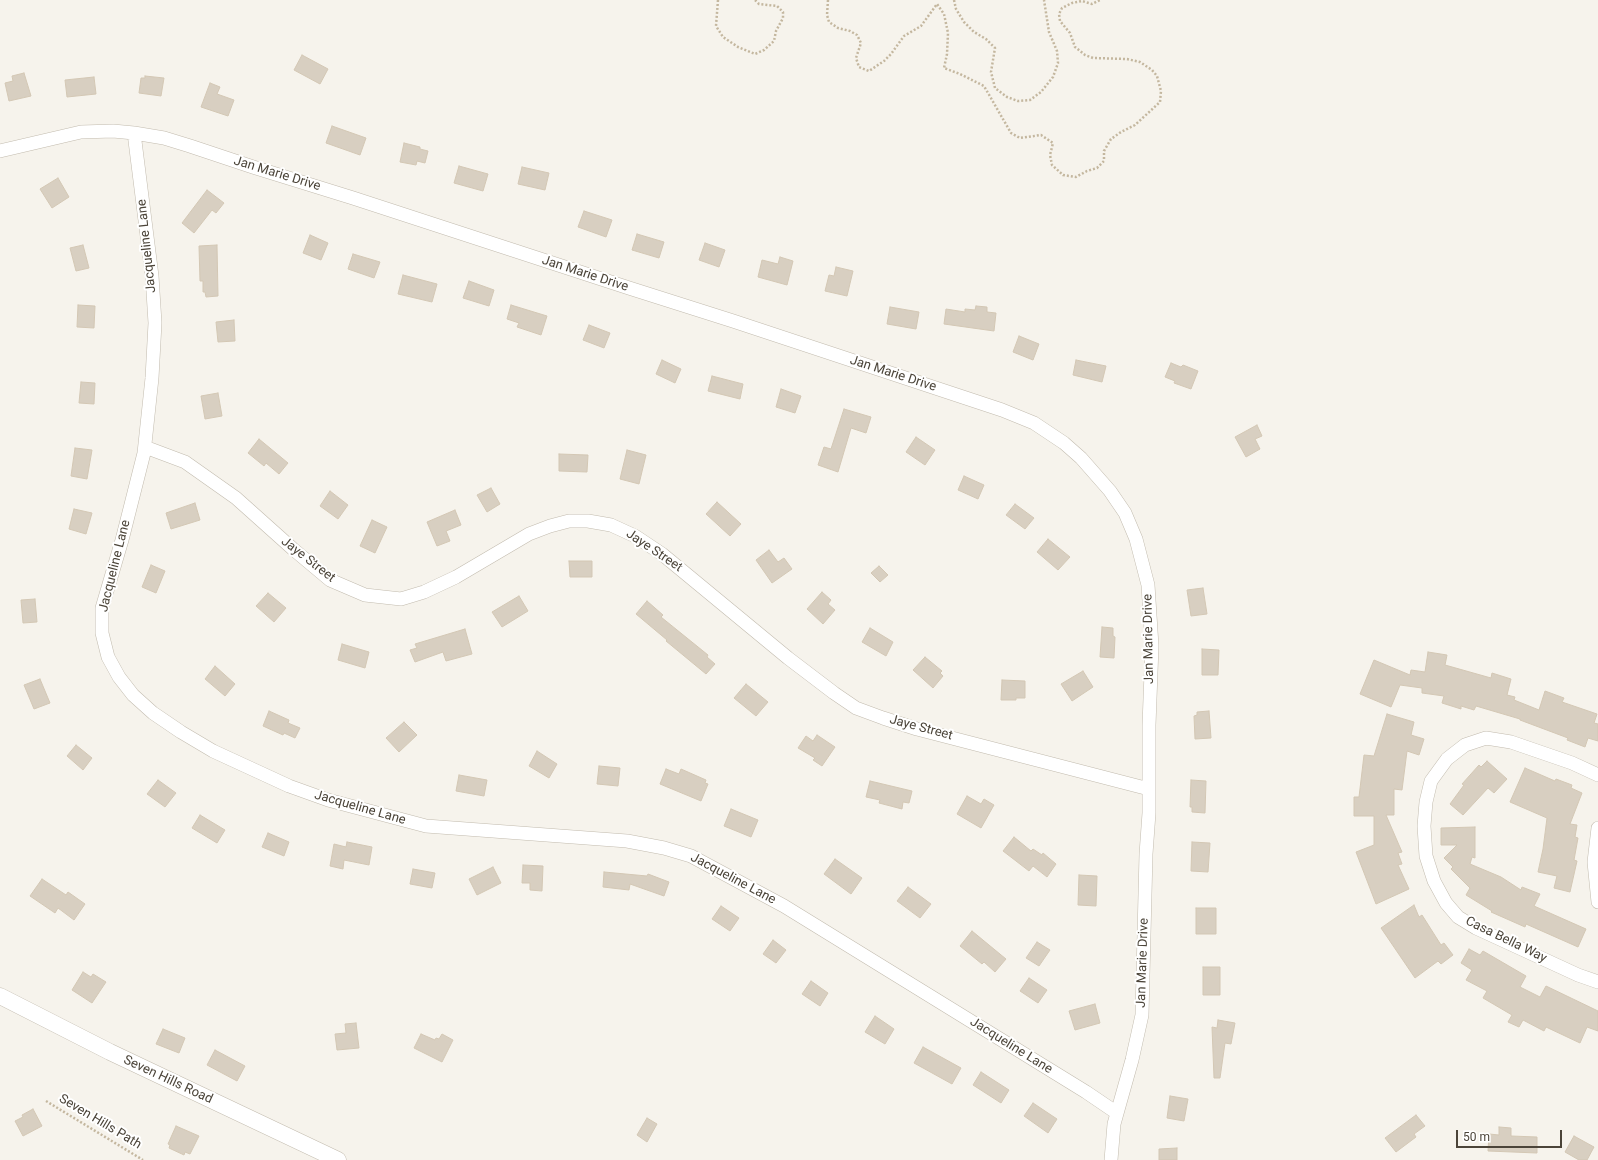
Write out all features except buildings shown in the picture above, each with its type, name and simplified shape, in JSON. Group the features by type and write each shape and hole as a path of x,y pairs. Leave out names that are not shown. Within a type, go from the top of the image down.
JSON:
{"street":[{"name":"Jan Marie Drive","path":"0,151 81,132 113,131 164,138 733,321 1002,410 1048,432 1081,458 1110,490 1125,513 1136,539 1148,585 1152,646 1142,1015 1132,1060 1114,1124 1111,1160"},
{"name":"Jacqueline Lane","path":"134,133 152,276 154,323 149,411 145,447 122,540 102,608 102,633 108,658 118,677 133,695 153,713 213,751 289,786 328,800 426,826 627,842 664,848 691,856 784,906 1086,1092 1117,1114"},
{"name":"Jaye Street","path":"145,447 184,462 236,498 292,549 330,580 365,596 401,599 424,592 456,577 529,534 550,526 569,521 588,521 611,525 635,536 662,554 788,658 834,694 856,708 916,729 1149,789"},
{"name":"Casa Bella Way","path":"1598,775 1572,763 1511,742 1486,738 1465,745 1448,759 1431,781 1426,802 1424,826 1426,856 1434,881 1446,903 1458,917 1476,928 1578,975 1598,982"},
{"path":"1598,828 1594,862 1598,902"},
{"name":"Seven Hills Road","path":"0,996 110,1052 338,1160"}],"path":[{"path":"718,0 716,26 724,37 738,47 755,54 764,50 774,41 776,31 783,18 782,12 777,6 759,4 755,0"},
{"path":"828,0 826,14 829,22 838,28 850,31 857,35 860,43 856,58 857,63 859,67 868,71 884,61 904,36 921,26 937,4 944,14 948,33 947,54 944,68 984,86 1011,133 1020,138 1041,135 1053,143 1050,155 1052,165 1063,175 1076,177 1097,168 1104,161 1104,151 1111,139 1135,125 1160,102 1161,92 1157,76 1152,70 1140,62 1128,59 1093,58 1075,47 1070,33 1060,21 1059,14 1062,8 1072,3 1082,1 1092,4 1100,0"},
{"path":"954,0 956,9 964,22 974,32 986,39 995,48 991,72 995,88 1007,97 1018,101 1030,100 1041,92 1053,77 1058,63 1057,51 1049,32 1044,0"},
{"name":"Seven Hills Path","path":"46,1101 143,1160"}]}
